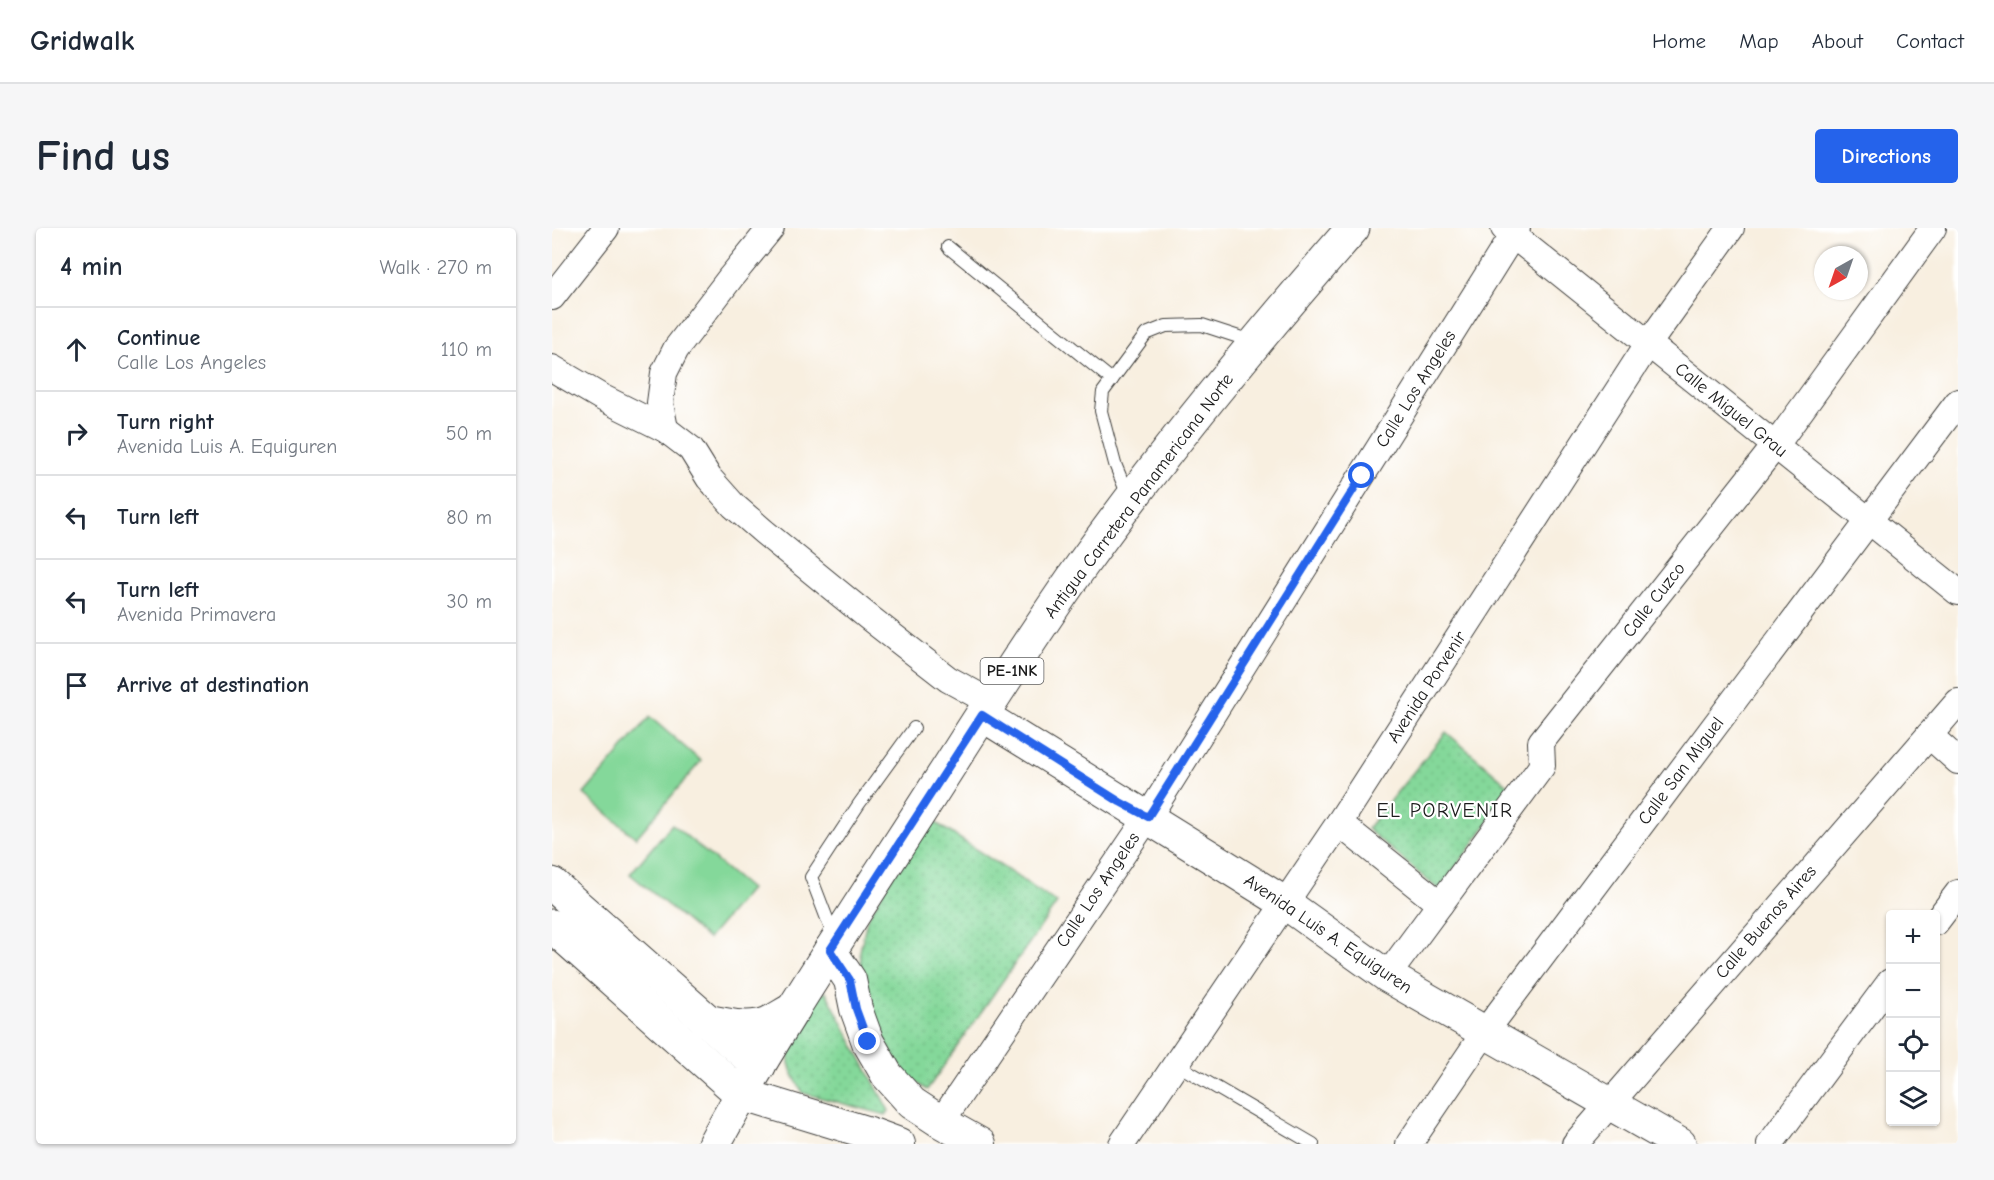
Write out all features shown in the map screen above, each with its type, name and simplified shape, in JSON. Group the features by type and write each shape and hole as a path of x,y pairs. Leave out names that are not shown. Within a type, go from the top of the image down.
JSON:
{"main road":[{"name":"Antigua Carretera Panamericana Norte","path":"714,1144 741,1094 833,945 1082,566 1170,448 1255,342 1353,228"},
{"path":"552,884 759,1066"},
{"path":"552,926 741,1094"},
{"path":"707,1021 733,1027 751,1026 768,1023 794,1009"}],"street":[{"path":"552,297 606,228"},
{"path":"665,429 660,403 664,373 676,349 731,276 771,228"},
{"name":"Avenida Porvenir","path":"1122,1144 1339,823 1648,344 1731,228"},
{"name":"Calle Cuzco","path":"1387,976 1542,766 1541,742 1775,446 1933,228"},
{"name":"Calle Miguel Grau","path":"1511,230 1648,344 1958,592"},
{"name":"Calle Los Angeles","path":"941,1122 1148,817 1511,230"},
{"path":"552,368 601,397 665,429 691,449 709,478 734,506 867,616 986,709"},
{"name":"Calle San Miguel","path":"1408,1144 1485,1032 1958,402"},
{"name":"Calle Buenos Aires","path":"1575,1144 1958,702"},
{"name":"Avenida Luis A. Equiguren","path":"986,709 1120,802 1148,817 1285,903 1387,976 1680,1144"},
{"path":"1929,735 1958,761"},
{"path":"1339,823 1440,904"},
{"path":"1940,916 1958,893"},
{"path":"833,945 850,980 856,1009 868,1042 887,1075 912,1103 980,1144"},
{"path":"1770,1144 1886,987"},
{"path":"741,1094 899,1144"}],"lane":[{"path":"948,247 1112,380"},
{"path":"1131,501 1115,464 1101,411 1103,392 1146,334 1166,326 1202,325 1255,342"},
{"path":"833,945 811,877 859,804 914,728"},
{"path":"1176,1064 1312,1144"}],"green space":[{"path":"650,717 701,761 636,838 584,794"},
{"path":"1446,732 1513,789 1439,890 1367,829"},
{"path":"927,817 1057,903 927,1090 908,1076 889,1049 873,1018 863,983 860,951 867,919"},
{"path":"672,824 750,889 708,939 630,874"},
{"path":"826,992 889,1111 886,1115 803,1093 793,1075 789,1063 790,1045 820,995"}],"district":[{"name":"EL PORVENIR","path":"1445,810"}],"route":[{"path":"868,1042 856,1009 850,980 830,950 982,715 1120,802 1148,817 1362,476"}]}
